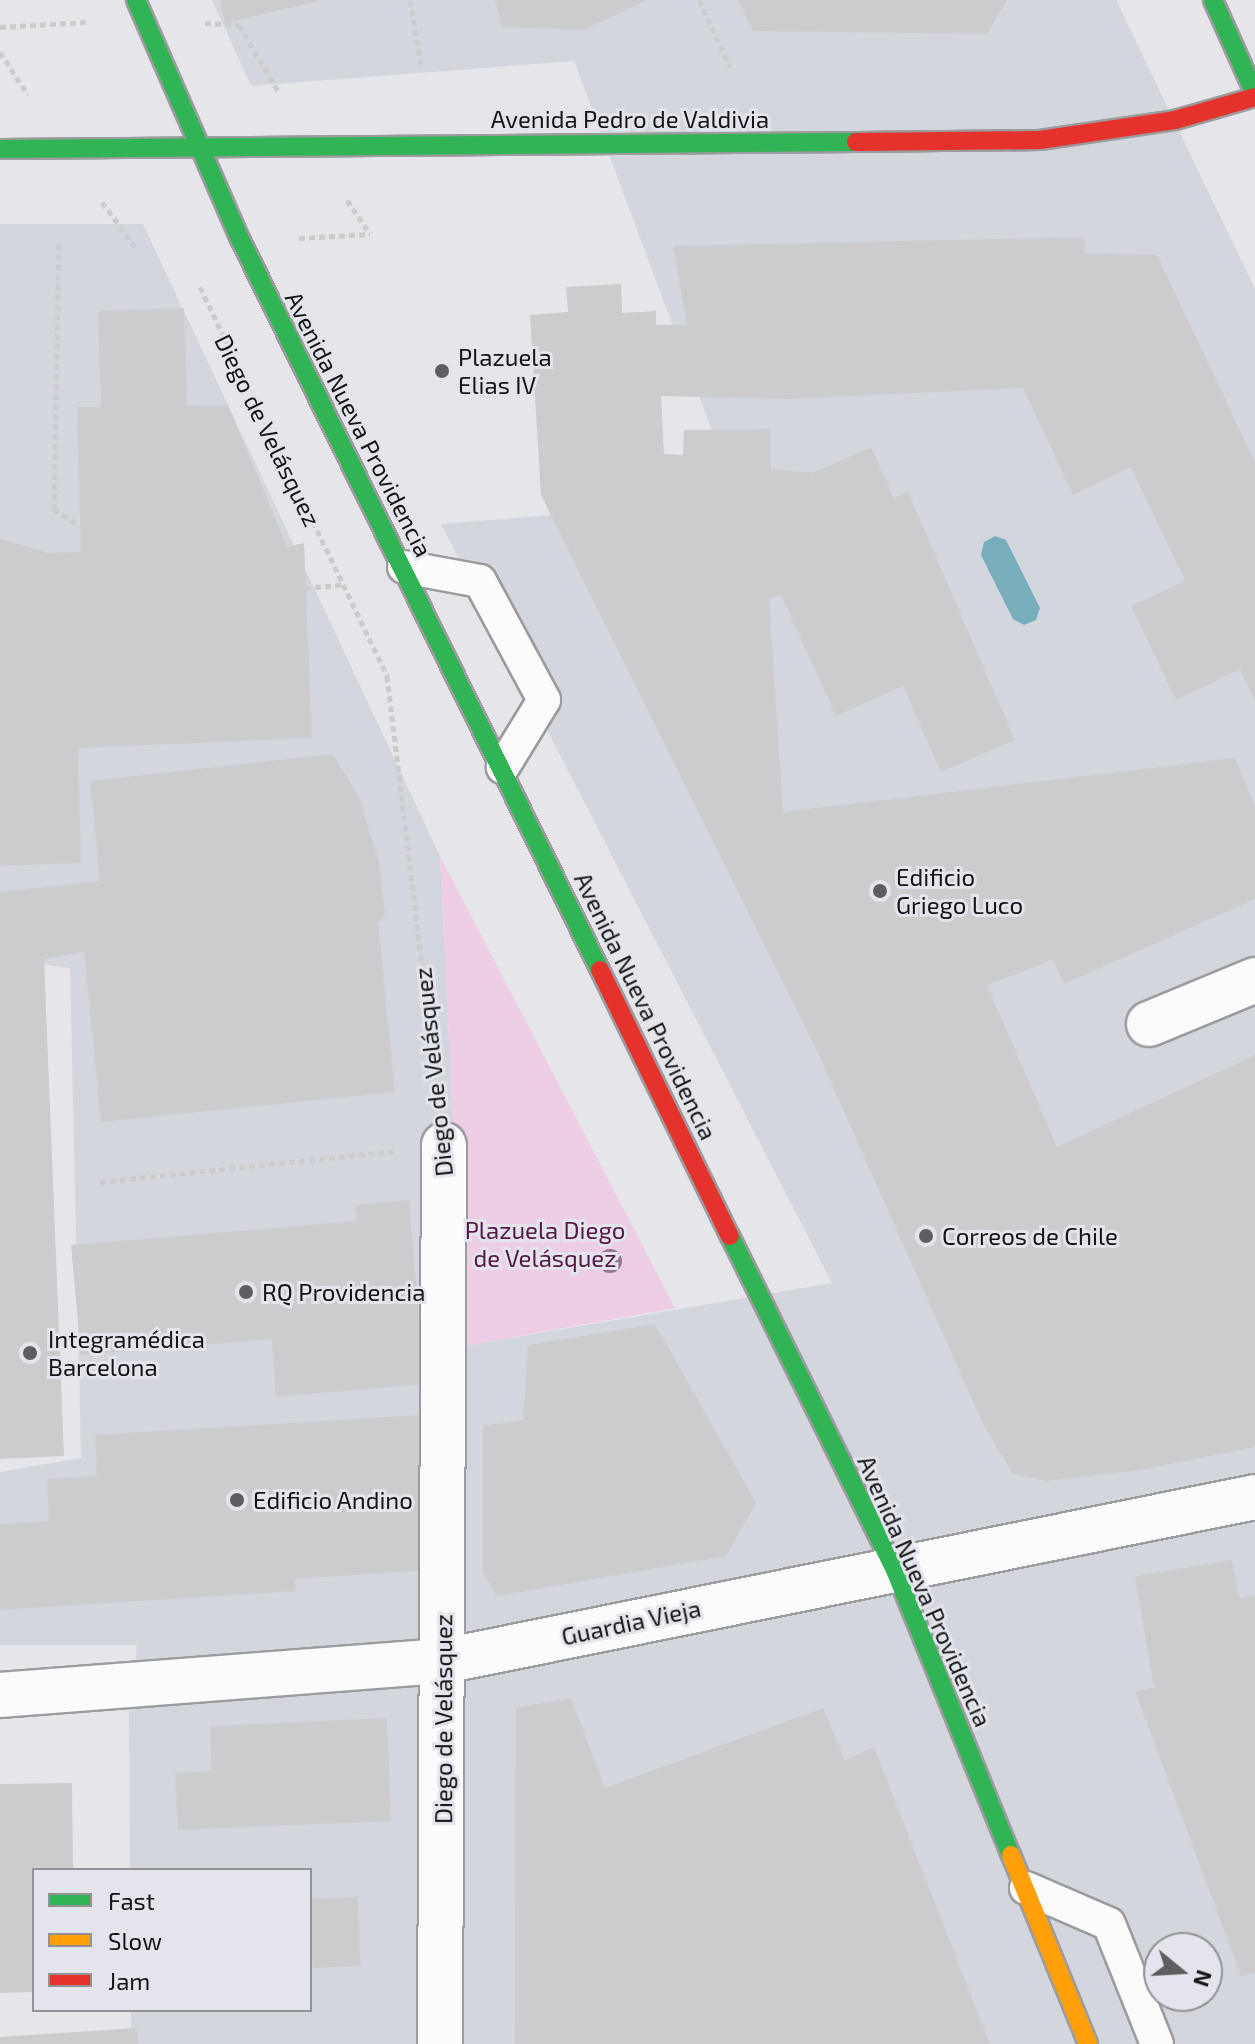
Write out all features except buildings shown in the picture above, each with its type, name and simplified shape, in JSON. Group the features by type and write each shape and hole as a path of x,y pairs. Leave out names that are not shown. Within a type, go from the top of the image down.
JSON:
{"main road":[{"name":"Avenida Nueva Providencia","path":"136,0 197,146 895,1570 1088,2044"},
{"path":"1213,0 1255,95"},
{"name":"Avenida Pedro de Valdivia","path":"0,149 1040,140 1175,120 1255,95"}],"street":[{"path":"1149,1024 1255,980"},
{"name":"Diego de Velásquez","path":"440,2044 444,1145"},
{"name":"Guardia Vieja","path":"0,1695 444,1661 1255,1497"}],"lane":[{"path":"404,567 480,581 544,700 503,767"},
{"path":"1026,1888 1109,1924 1157,2044"}],"path":[{"path":"410,0 421,66"},
{"path":"699,0 730,67"},
{"path":"285,239 370,234"},
{"path":"59,244 54,509 80,526"},
{"name":"Diego de Velásquez","path":"193,273 387,676 444,1145"},
{"path":"305,588 342,585"},
{"path":"100,1182 444,1145"}],"shaded area":[{"path":"212,0 1116,0 1255,289 1255,2044 131,2044 131,2012 312,2012 312,1868 130,1868 129,1708 137,1645 0,1645 0,1472 81,1458 70,968 0,959 0,224 143,224 440,856 464,1346 832,1283 441,524 738,500 574,61 251,86"}],"green space":[{"name":"Plazuela Diego de Velásquez","path":"440,856 675,1308 464,1346"}],"water":[{"path":"995,536 1006,540 1040,608 1036,620 1024,625 1013,619 981,555 984,542"}],"traffic: fast":[{"path":"136,0 240,239 600,970"},
{"path":"1213,0 1255,94"},
{"path":"0,149 856,142"},
{"path":"730,1236 895,1570 1011,1855"}],"traffic: slow":[{"path":"1011,1855 1088,2044"}],"traffic: jam":[{"path":"856,142 1040,140 1175,120 1255,97"},
{"path":"600,970 730,1236"}],"place":[{"name":"Plazuela Elias IV","path":"442,371"},
{"name":"Edificio Griego Luco","path":"880,891"},
{"name":"Correos de Chile","path":"926,1236"},
{"name":"RQ Providencia","path":"246,1292"},
{"name":"Integramédica Barcelona","path":"30,1353"},
{"name":"Edificio Andino","path":"237,1500"}]}
